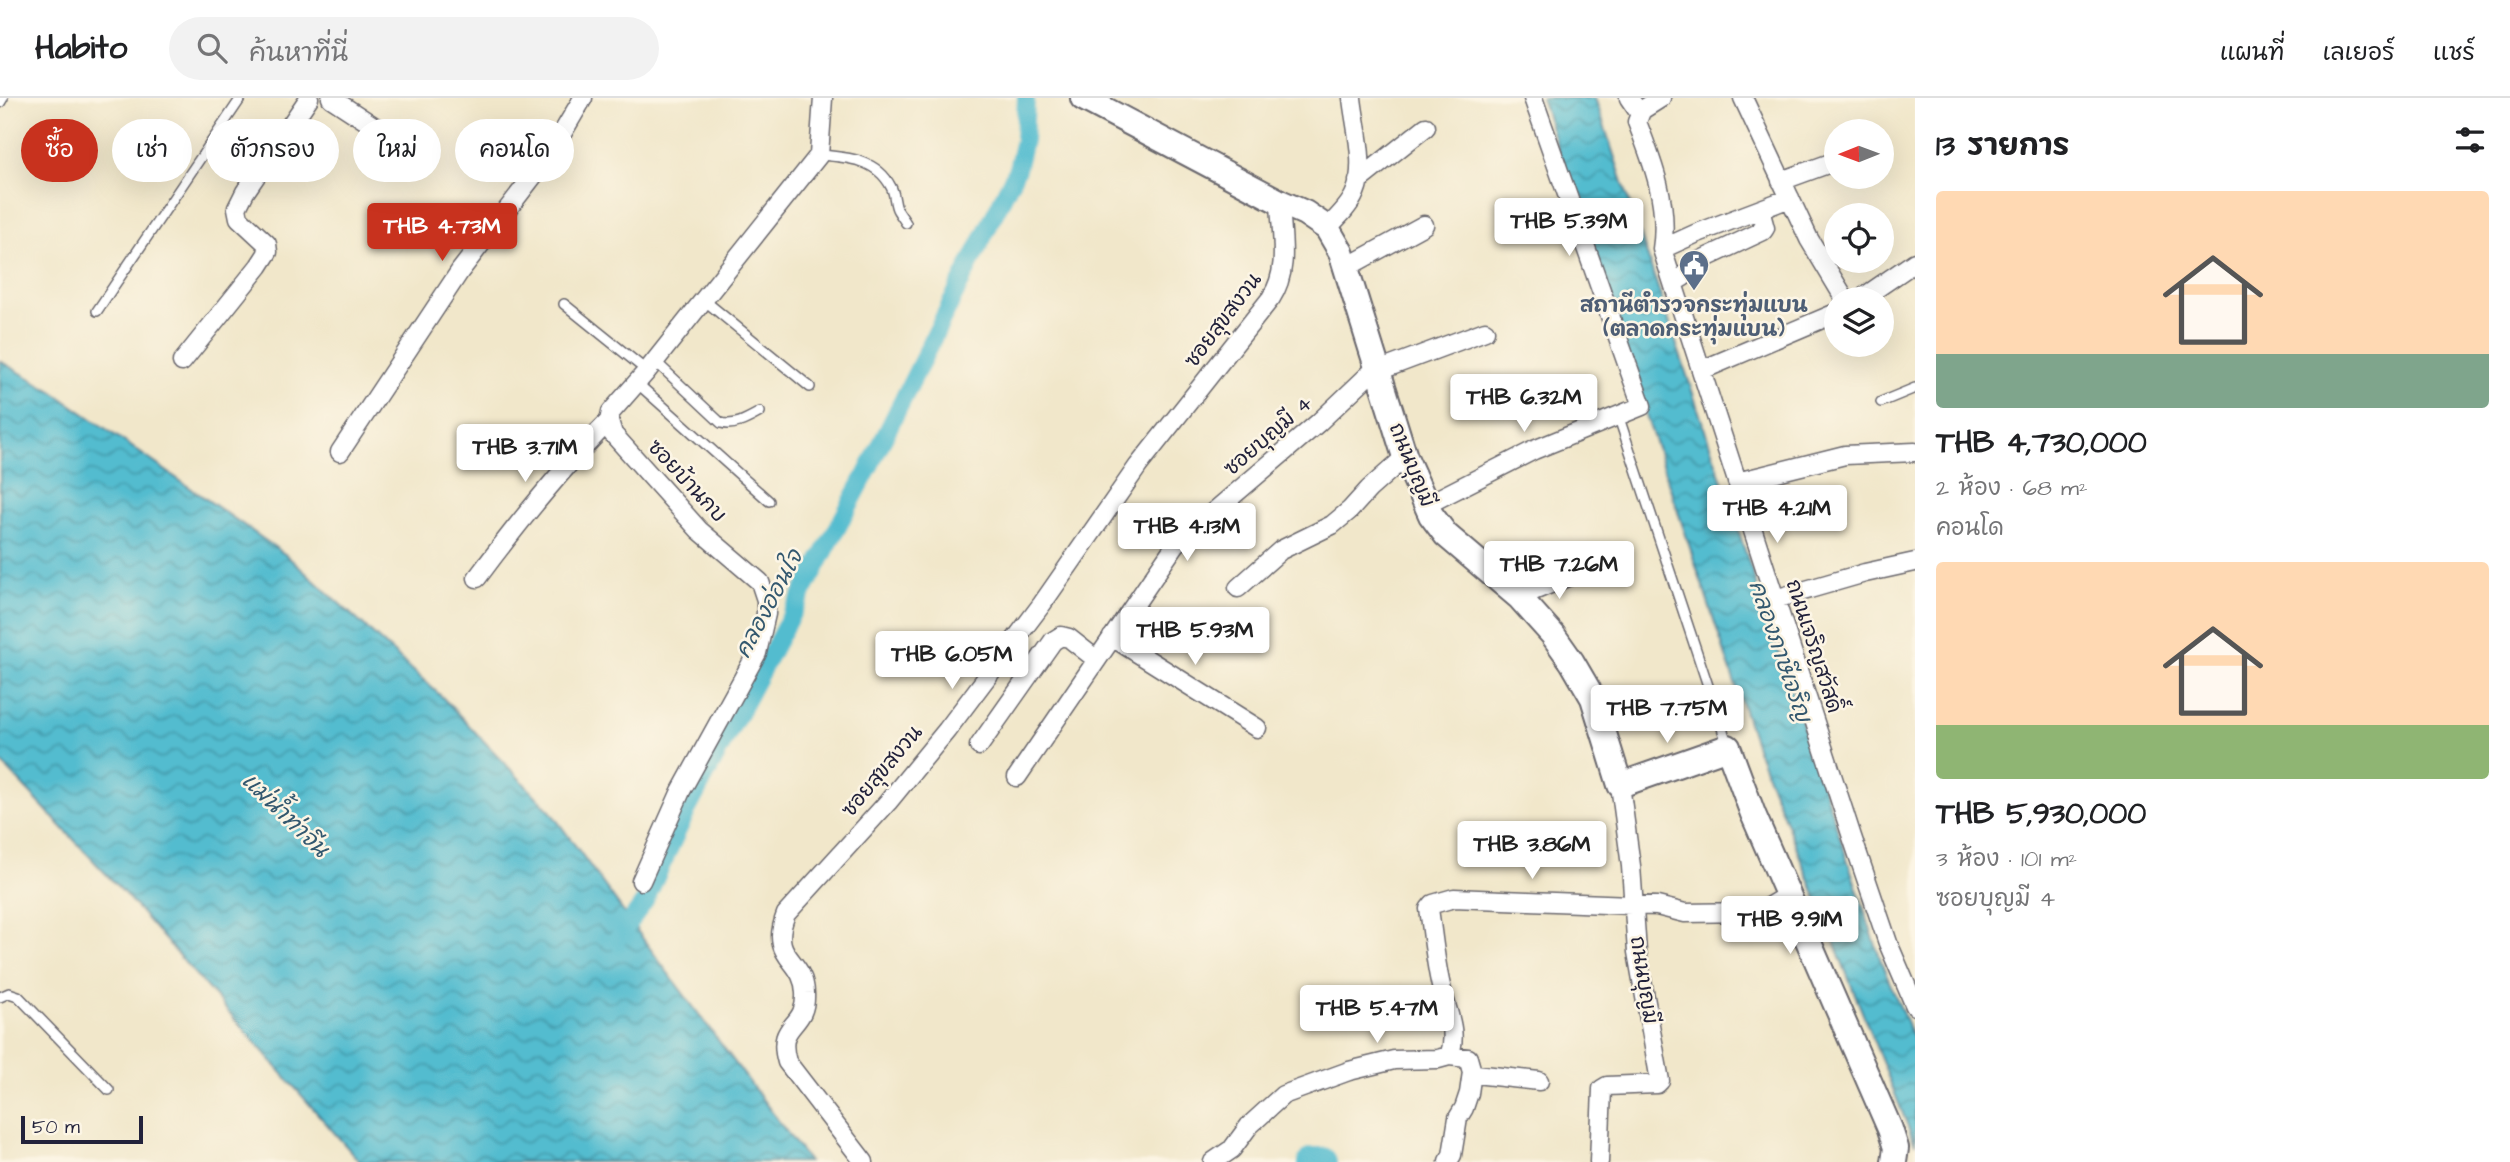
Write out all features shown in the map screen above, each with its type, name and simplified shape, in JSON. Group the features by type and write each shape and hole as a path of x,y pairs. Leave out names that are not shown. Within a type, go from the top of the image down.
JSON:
{"street":[{"path":"182,362 268,252 267,244 239,218 237,208 309,98"},
{"path":"331,98 363,119"},
{"path":"340,452 460,271 550,154 583,98"},
{"path":"477,578 570,459 609,421 611,412 647,372 819,155 823,98"},
{"path":"1083,98 1305,213 1328,228 1347,207 1358,181 1360,166 1352,98"},
{"path":"1426,505 1534,450 1642,406 1533,98"},
{"name":"ถนนเจริญสวัสดิ์","path":"1629,98 1640,114 1637,121 1660,187 1665,217 1662,249 1856,850 1888,943 1915,1006"},
{"path":"1640,114 1661,98"},
{"path":"1743,98 1809,239 1838,287"},
{"path":"1358,181 1426,127"},
{"path":"1781,181 1824,165"},
{"path":"1662,249 1790,198"},
{"name":"ซอยสุขสงวน","path":"864,1162 788,1062 783,1047 786,1033 803,1014 806,999 804,981 780,942 780,930 786,914 888,802 947,730 1042,604 1138,466 1272,299 1280,285 1283,269 1280,202"},
{"path":"1673,282 1683,277 1699,261 1763,231 1765,228 1762,217"},
{"path":"1347,267 1424,225"},
{"name":"ถนนบุญมี","path":"1328,228 1347,267 1405,457 1426,505 1446,536 1520,597 1566,653 1593,698 1620,785 1637,952 1660,1082 1606,1086 1602,1089 1599,1162"},
{"path":"1879,287 1915,262"},
{"path":"1702,370 1824,318"},
{"path":"1378,369 1485,331"},
{"name":"ซอยบุญมี 4","path":"1017,777 1176,544 1378,369"},
{"name":"ซอยบ้านกบ","path":"609,421 612,434 699,530 760,582 766,600 766,614 757,653 681,791 641,881"},
{"path":"1737,482 1845,455 1915,452"},
{"path":"1238,588 1281,550 1332,525 1405,457"},
{"path":"1775,599 1915,562"},
{"path":"1520,597 1584,570"},
{"path":"979,746 1053,641 1060,636 1069,638 1097,660"},
{"path":"1112,637 1257,728"},
{"path":"1620,785 1728,747 1753,814 1890,1129 1896,1148 1894,1162"},
{"path":"1449,1056 1453,1047 1452,1026 1441,987 1429,909 1433,904 1454,898 1657,906 1685,913 1750,912 1768,907 1788,895"},
{"path":"1213,1162 1232,1149 1249,1126 1283,1095 1349,1071 1394,1060 1438,1059 1449,1056 1468,1058 1472,1072 1469,1093 1458,1118 1448,1161"},
{"path":"1472,1072 1539,1081"}],"lane":[{"path":"0,103 3,98"},
{"path":"97,311 241,98"},
{"path":"819,155 850,157 868,164 884,176 891,187 896,207 906,223"},
{"path":"704,300 810,387"},
{"path":"564,304 647,372 722,423 744,421 760,412"},
{"path":"647,372 769,501"},
{"path":"1881,402 1915,388"},
{"path":"1618,415 1728,747"},
{"path":"0,997 9,993 18,996 108,1090"}],"water":[{"path":"1541,98 1595,98 1883,967 1915,1042 1915,1144 1756,747"},
{"name":"แม่น้ำท่าจีน","path":"0,361 52,391 286,555 442,697 550,811 809,1162 360,1162 124,893 0,761"}],"waterway":[{"name":"คลองอ่อนใจ","path":"616,941 645,901 687,811 866,474 1017,169 1024,140 1026,98"},
{"path":"1313,1162 1322,1162"}],"place":[{"name":"สถานีตำรวจกระทุ่มแบน (ตลาดกระทุ่มแบน)","path":"1694,292"}],"water label":[{"name":"คลองภาษีเจริญ","path":"1780,651"}]}
